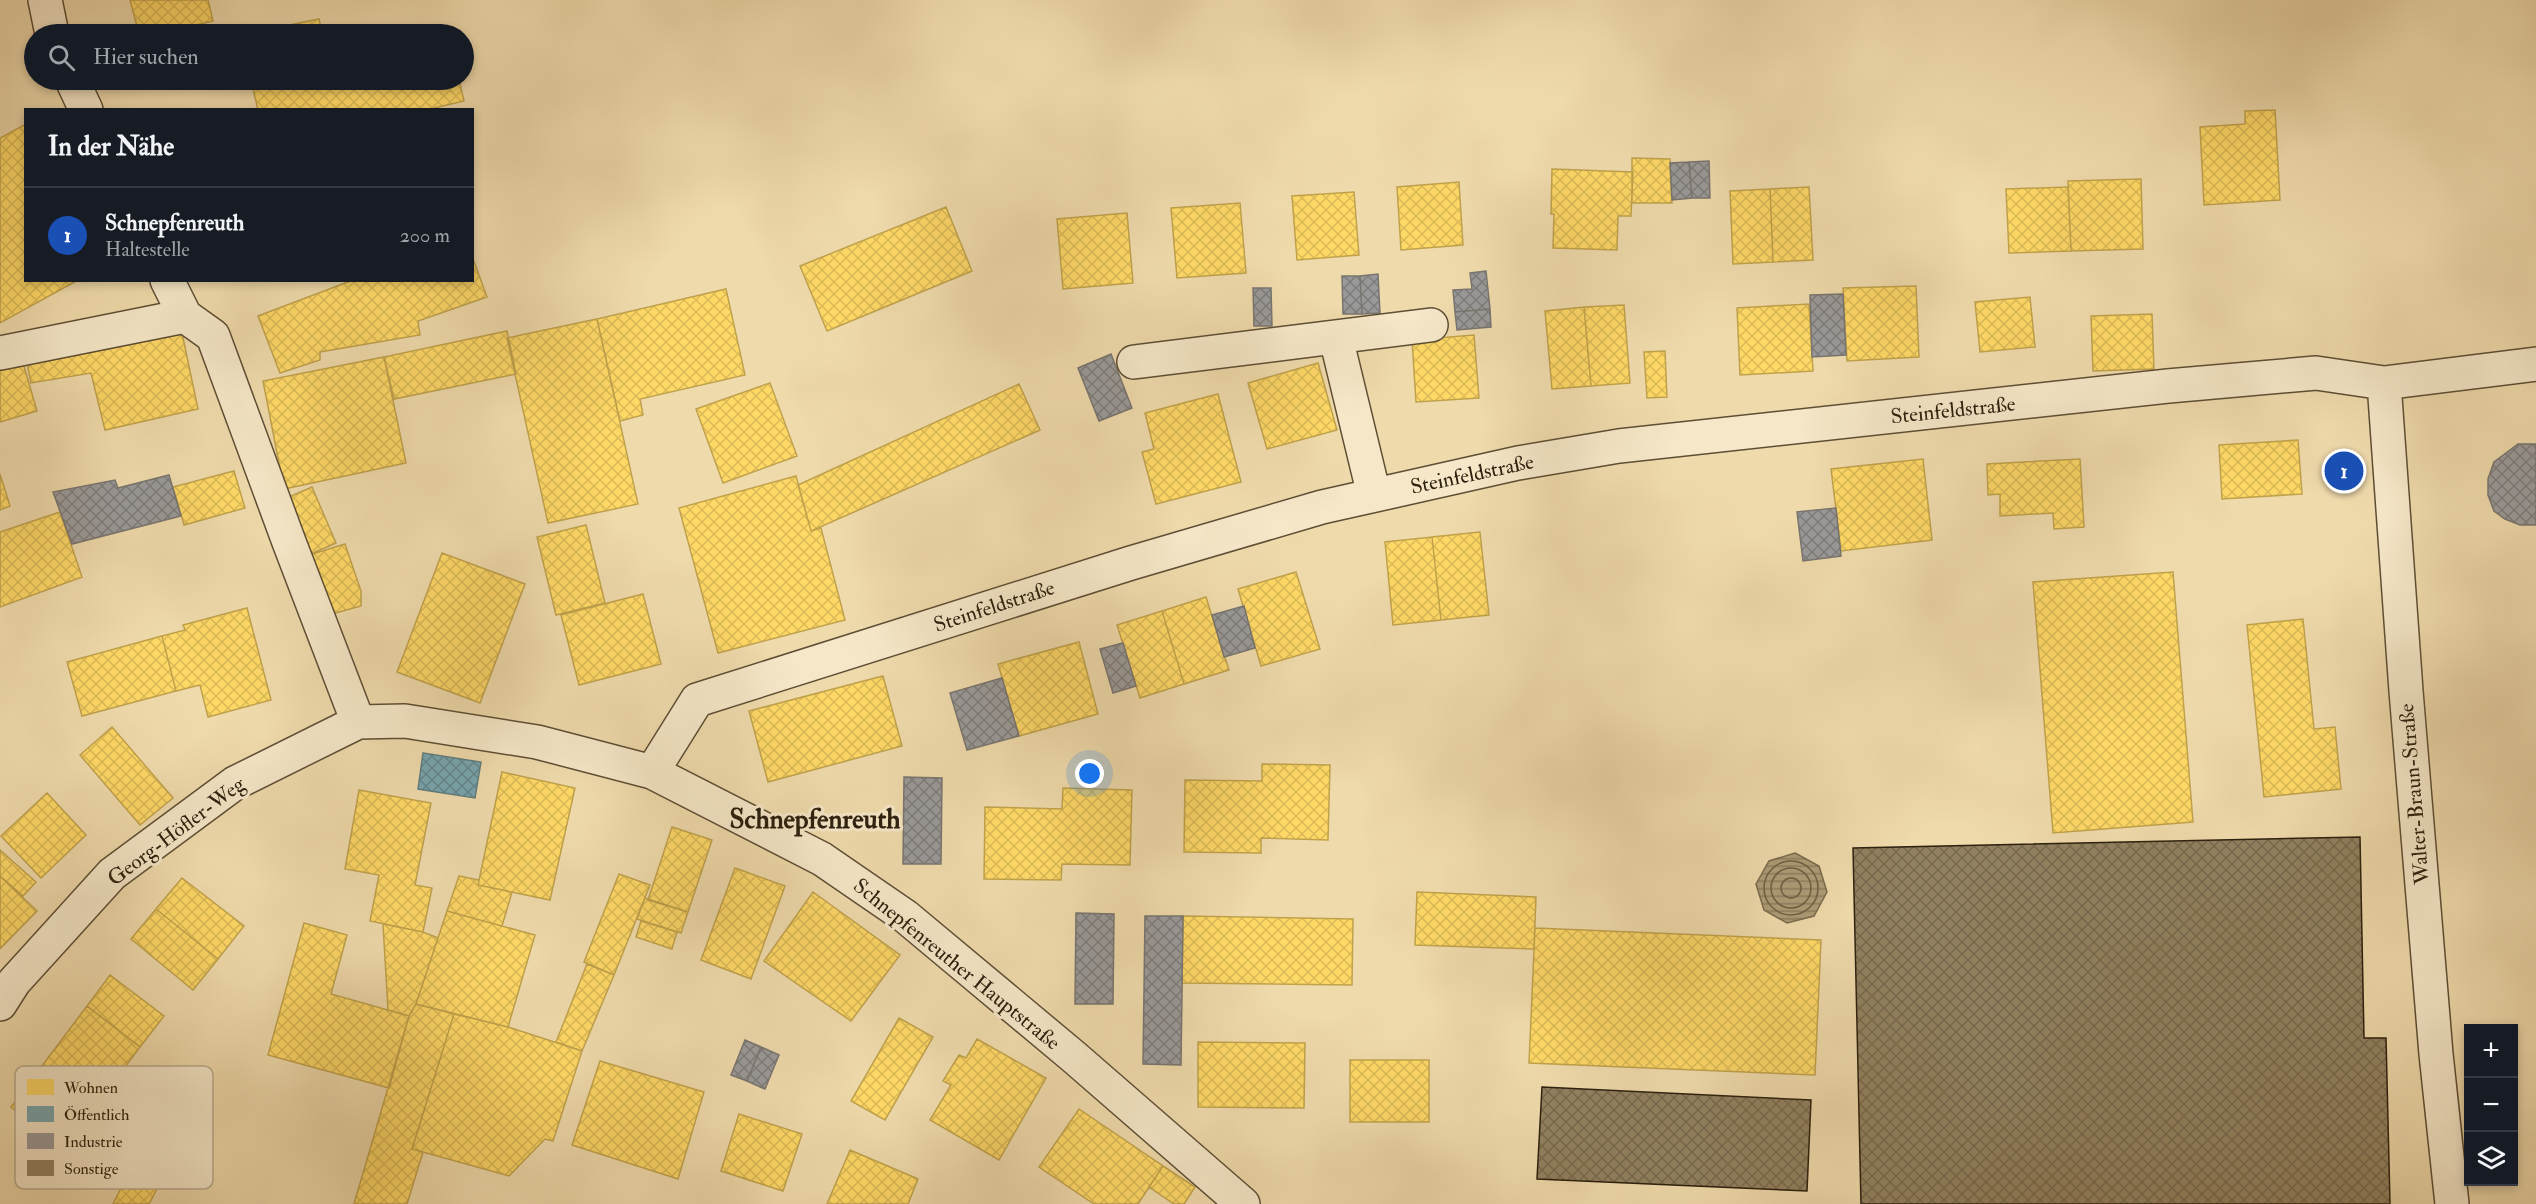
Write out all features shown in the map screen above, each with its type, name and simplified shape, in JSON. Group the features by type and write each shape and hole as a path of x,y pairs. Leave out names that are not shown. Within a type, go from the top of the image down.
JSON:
{"street":[{"path":"45,0 50,24"},
{"path":"77,90 85,108"},
{"path":"168,282 185,316 213,336 358,722"},
{"path":"0,353 185,316"},
{"path":"1134,362 1431,325"},
{"path":"1336,338 1374,495"},
{"name":"Steinfeldstraße","path":"652,771 697,700 1131,563 1322,507 1518,463 1670,440 2168,386 2316,374 2384,383 2536,364"},
{"name":"Walter-Braun-Straße","path":"2384,383 2431,995 2452,1204"},
{"name":"Schnepfenreuther Hauptstraße","path":"358,722 405,721 537,742 652,771 822,859 905,916 1074,1057 1243,1204"},
{"name":"Georg-Höfler-Weg","path":"0,1004 14,982 112,874 235,783 358,722"}],"water":[{"path":"1795,853 1819,866 1827,892 1814,916 1787,923 1764,910 1756,884 1769,861"}],"building: Wohnen":[{"path":"130,0 208,0 213,21 201,24 136,24"},
{"path":"319,19 320,24 294,24"},
{"path":"253,90 461,90 464,101 434,108 258,108"},
{"path":"2275,110 2280,200 2204,205 2200,127 2245,124 2245,111"},
{"path":"24,125 24,282 74,282 0,323 0,138"},
{"path":"1632,158 1670,159 1672,203 1632,203"},
{"path":"1552,169 1633,172 1631,216 1618,216 1617,250 1553,248"},
{"path":"2141,179 2143,249 2071,251 2068,181"},
{"path":"1459,182 1463,245 1401,250 1397,187"},
{"path":"1809,187 1813,260 1773,262 1770,189"},
{"path":"2068,187 2071,251 2009,253 2006,189"},
{"path":"1770,189 1773,262 1733,264 1730,191"},
{"path":"1354,192 1359,255 1297,260 1292,196"},
{"path":"1240,203 1246,273 1177,278 1171,208"},
{"path":"946,207 972,271 827,331 800,266"},
{"path":"1127,213 1133,283 1063,289 1057,219"},
{"path":"474,261 487,297 418,321 420,335 320,352 320,360 280,373 258,316 348,282 474,282"},
{"path":"1916,286 1919,357 1847,361 1843,288"},
{"path":"726,289 745,375 640,399 643,415 620,421 597,319"},
{"path":"2030,297 2035,347 1980,352 1975,302"},
{"path":"1809,304 1813,371 1740,375 1737,308"},
{"path":"1624,305 1630,383 1591,386 1584,307"},
{"path":"1584,307 1591,386 1552,389 1545,311"},
{"path":"2152,314 2154,369 2093,371 2091,316"},
{"path":"597,319 638,504 548,523 507,338"},
{"path":"507,331 516,374 394,399 384,357"},
{"path":"182,333 198,409 105,430 91,373 31,383 27,363"},
{"path":"1474,335 1479,398 1416,402 1412,340"},
{"path":"1665,351 1667,397 1647,398 1644,352"},
{"path":"384,357 406,463 284,489 263,381"},
{"path":"23,363 37,411 0,422 0,370"},
{"path":"1318,363 1337,430 1267,449 1248,383"},
{"path":"770,383 797,456 723,483 696,409"},
{"path":"1019,384 1040,430 811,531 798,485"},
{"path":"1218,394 1241,482 1156,504 1142,452 1154,449 1145,413"},
{"path":"2298,440 2302,494 2222,499 2219,445"},
{"path":"1923,459 1932,540 1841,551 1831,469"},
{"path":"2080,459 2084,527 2054,529 2053,513 2000,516 2000,494 1988,495 1987,464"},
{"path":"234,471 245,508 184,525 173,487"},
{"path":"0,474 10,506 0,510"},
{"path":"796,476 811,531 821,528 845,620 718,653 679,508"},
{"path":"312,487 336,543 306,556 282,500"},
{"path":"60,512 82,577 0,607 0,532"},
{"path":"586,525 605,603 556,615 537,537"},
{"path":"1480,532 1489,615 1441,620 1432,537"},
{"path":"1432,537 1441,620 1393,625 1385,542"},
{"path":"345,544 361,591 361,606 328,615 306,556"},
{"path":"442,553 525,584 480,703 397,672"},
{"path":"1296,572 1320,649 1261,666 1238,589"},
{"path":"2173,572 2193,822 2053,833 2033,582"},
{"path":"643,594 661,664 579,685 561,615"},
{"path":"1206,597 1229,670 1184,684 1162,611"},
{"path":"247,608 271,700 208,717 200,685 176,691 162,636 185,630 183,625"},
{"path":"1162,611 1184,684 1140,698 1117,625"},
{"path":"2303,619 2314,729 2335,727 2341,789 2264,797 2247,625"},
{"path":"162,636 176,691 82,716 67,662"},
{"path":"1079,642 1098,714 1019,736 998,664"},
{"path":"883,676 902,746 768,782 749,711"},
{"path":"112,727 173,798 140,825 80,755"},
{"path":"1262,764 1330,765 1328,840 1261,838 1261,853 1184,852 1185,780 1262,781"},
{"path":"502,772 575,788 550,900 478,885"},
{"path":"1063,788 1132,790 1130,865 1062,864 1061,880 984,879 985,807 1062,809"},
{"path":"359,790 431,803 415,885 432,888 423,932 370,921 379,875 345,869"},
{"path":"47,793 86,835 41,878 1,836"},
{"path":"672,827 712,840 688,912 648,900"},
{"path":"0,850 36,882 23,896 0,876"},
{"path":"735,868 785,886 751,979 701,960"},
{"path":"619,874 650,885 614,975 584,962"},
{"path":"0,876 37,911 0,949"},
{"path":"459,876 479,880 478,885 512,892 502,926 447,911"},
{"path":"182,878 244,926 218,959 156,909"},
{"path":"813,892 900,955 851,1021 764,961"},
{"path":"1417,892 1536,897 1534,949 1415,945"},
{"path":"645,898 688,912 681,933 637,919"},
{"path":"156,909 218,959 193,990 131,939"},
{"path":"447,911 535,935 508,1027 416,1004"},
{"path":"1183,916 1353,919 1352,985 1182,983"},
{"path":"641,921 677,932 672,949 636,937"},
{"path":"304,923 347,935 331,994 409,1016 389,1088 268,1055"},
{"path":"383,924 423,932 438,938 416,1004 409,1016 388,1010"},
{"path":"1535,928 1821,940 1815,1075 1529,1063"},
{"path":"587,964 614,975 582,1051 556,1042"},
{"path":"110,975 164,1016 140,1047 87,1006"},
{"path":"416,1004 454,1014 412,1149 423,1152 407,1204 354,1204 409,1016"},
{"path":"87,1006 140,1047 126,1066 42,1066"},
{"path":"454,1014 508,1027 582,1051 553,1141 545,1139 509,1176 412,1149"},
{"path":"899,1018 933,1037 885,1120 851,1101"},
{"path":"977,1039 1046,1078 999,1160 930,1120 951,1085 943,1081 959,1055 966,1058"},
{"path":"1198,1042 1305,1043 1304,1108 1198,1107"},
{"path":"1350,1060 1429,1060 1429,1122 1350,1122"},
{"path":"600,1061 704,1092 678,1179 572,1145"},
{"path":"1079,1109 1163,1166 1138,1204 1094,1204 1039,1167"},
{"path":"739,1114 802,1134 783,1191 721,1171"},
{"path":"850,1150 918,1179 908,1204 827,1204"},
{"path":"1163,1166 1195,1187 1184,1204 1174,1204 1149,1187"},
{"path":"121,1189 157,1189 149,1204 113,1204"}],"building: Öffentlich":[{"path":"423,753 481,762 475,798 418,789"}],"building: Industrie":[{"path":"1709,161 1710,198 1692,198 1689,162"},
{"path":"1689,162 1692,198 1672,200 1670,163"},
{"path":"1486,271 1490,309 1455,312 1453,290 1472,289 1470,273"},
{"path":"1378,274 1380,313 1362,314 1360,276"},
{"path":"1342,276 1360,276 1362,314 1343,314"},
{"path":"1253,288 1271,288 1272,326 1254,326"},
{"path":"1843,294 1846,355 1812,357 1810,295"},
{"path":"1490,309 1491,327 1457,330 1455,312"},
{"path":"1111,354 1132,408 1099,421 1078,368"},
{"path":"2518,444 2536,444 2536,525 2520,525 2505,519 2494,511 2488,495 2488,479 2494,462"},
{"path":"169,475 181,516 72,544 53,492 115,480 118,488"},
{"path":"1836,508 1841,556 1803,561 1797,512"},
{"path":"1244,606 1255,648 1224,657 1212,615"},
{"path":"1123,643 1136,686 1113,693 1100,649"},
{"path":"1002,678 1019,736 967,750 950,693"},
{"path":"904,777 942,778 941,864 903,864"},
{"path":"1076,913 1114,914 1113,1004 1075,1004"},
{"path":"1145,916 1183,916 1181,1065 1143,1064"},
{"path":"745,1040 761,1047 747,1081 731,1075"},
{"path":"761,1047 779,1055 765,1089 747,1081"}],"building: Sonstige":[{"path":"2360,837 2364,1038 2386,1038 2390,1204 1861,1204 1853,848"},
{"path":"1542,1087 1811,1100 1807,1191 1537,1179"}],"place":[{"name":"Schnepfenreuth","path":"2344,471"}],"district":[{"name":"Schnepfenreuth","path":"815,819"}]}
